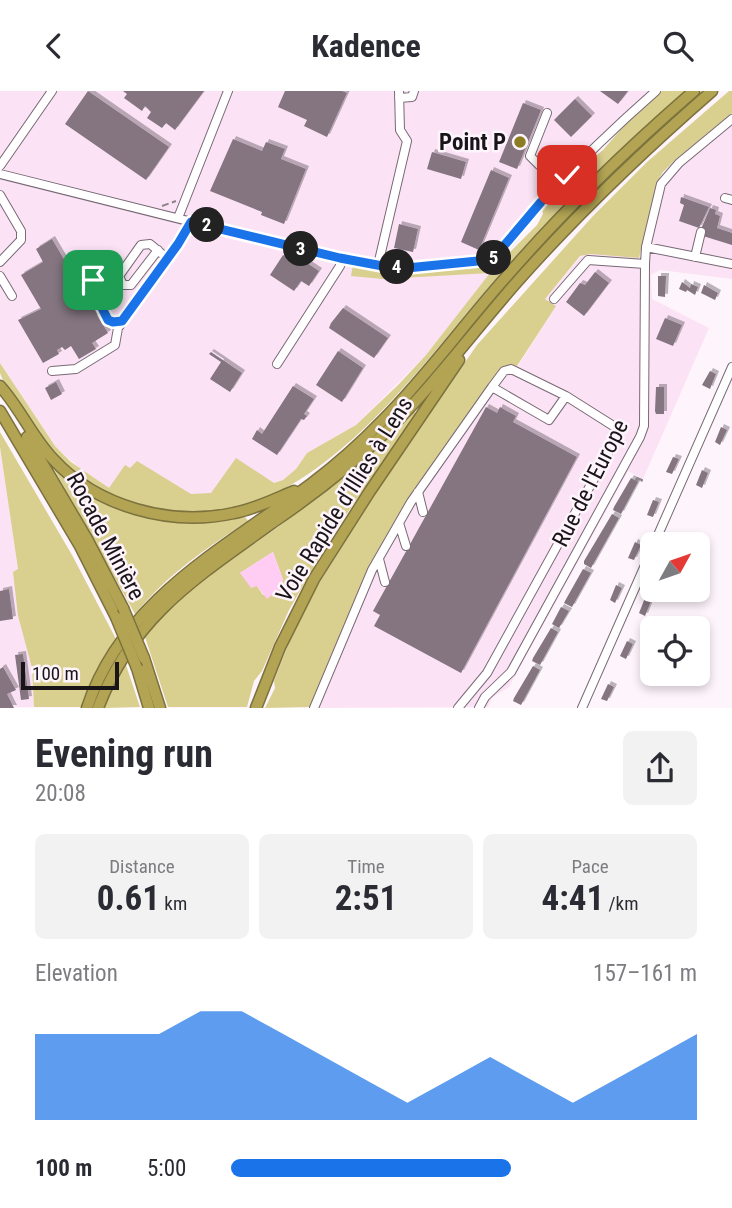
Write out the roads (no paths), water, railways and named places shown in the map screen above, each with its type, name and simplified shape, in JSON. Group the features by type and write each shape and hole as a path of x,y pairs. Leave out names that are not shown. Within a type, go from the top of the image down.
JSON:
{"highway":[{"path":"87,708 117,647 160,595 199,563 313,482 383,421 561,217 617,161 694,91"},
{"path":"98,708 118,664 142,629 161,608 198,575 295,507 352,462 414,403 483,322 588,207 712,91"},
{"name":"Voie Rapide d’Illies à Lens","path":"256,708 280,647 314,579 412,428 476,338 483,322"},
{"path":"0,386 36,439 65,471 96,492 132,507 182,517 218,516 253,508 313,482"},
{"name":"Rocade Minière","path":"0,391 80,527 119,613 149,708"},
{"name":"Rocade Minière","path":"0,411 144,658 160,708"}],"street":[{"path":"0,166 52,91"},
{"path":"178,218 228,91"},
{"path":"378,265 407,141 400,129 399,95 412,97 414,91"},
{"path":"0,174 378,265 407,268 493,258 563,179 656,91"},
{"path":"547,113 530,156 539,165 563,179"},
{"name":"Rue de l'Europe","path":"479,708 485,697 511,672 640,437 644,426 646,247 661,184 678,163 732,118"},
{"path":"0,195 21,231 21,240 0,263"},
{"path":"52,370 76,369 115,345 122,321 191,222"},
{"path":"695,257 701,232"},
{"path":"158,250 131,285 123,285 119,276 141,245 150,244 158,250 167,258"},
{"path":"646,247 732,264"},
{"path":"82,256 93,273 92,288 108,320 122,321"},
{"path":"277,364 340,266 340,258"},
{"path":"554,299 588,260 645,264"},
{"path":"0,276 12,296"},
{"path":"659,532 732,367"},
{"path":"314,708 379,559 399,523 492,387 504,371 511,369 566,396 615,427 617,437 487,673 458,708"},
{"path":"492,387 549,420 566,396"},
{"path":"418,492 424,512"},
{"path":"399,523 406,546"},
{"path":"379,559 385,582"},
{"path":"582,708 640,576"}],"place":[{"name":"Point P","path":"520,142"}]}
